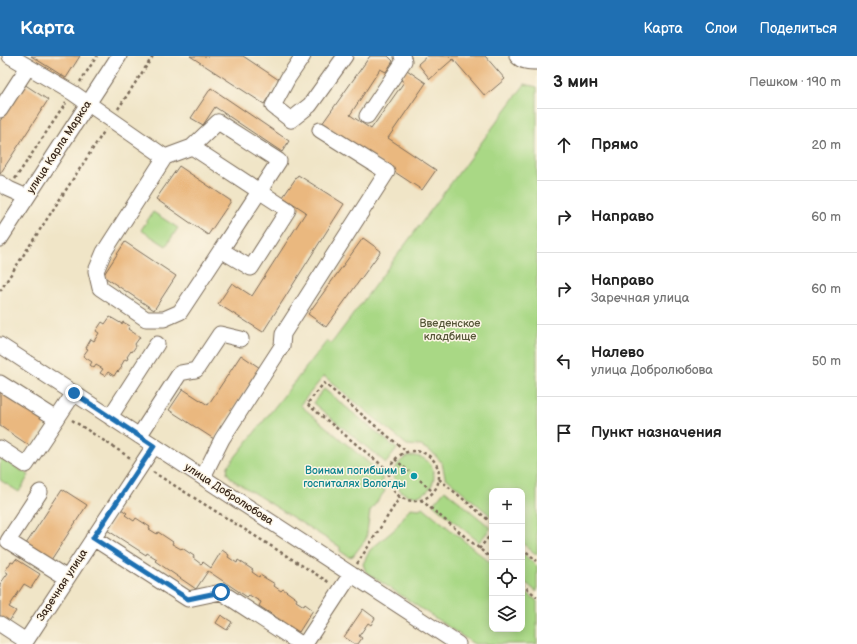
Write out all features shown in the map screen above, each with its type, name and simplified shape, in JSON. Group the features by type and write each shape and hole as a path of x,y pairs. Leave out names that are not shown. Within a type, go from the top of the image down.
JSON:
{"street":[{"name":"улица Карла Маркса","path":"0,239 119,56"},
{"path":"303,56 288,78 273,106 291,120 310,105 345,56"},
{"path":"367,116 404,62 402,56"},
{"path":"518,56 520,59 529,62 537,62"},
{"path":"0,110 18,59 73,93 165,157"},
{"path":"218,122 279,161 180,312 164,319 146,319 100,288 96,271 104,252 165,157 192,147 218,122"},
{"path":"203,477 222,439 282,346 283,334 387,172 320,130"},
{"path":"192,147 288,210 251,268 221,250"},
{"path":"4,186 27,197"},
{"path":"139,436 180,372 196,370 220,334 241,339"},
{"path":"110,416 157,344"},
{"name":"улица Добролюбова","path":"0,345 458,644"},
{"path":"0,383 59,416"},
{"path":"0,448 26,465 74,393"},
{"name":"Заречная улица","path":"25,642 154,446"},
{"path":"40,492 8,541 67,578"},
{"path":"93,538 188,599 221,592 301,644"},
{"path":"305,644 351,574"},
{"path":"0,624 25,642"}],"path":[{"path":"4,186 73,93 97,56"},
{"path":"0,291 153,56"},
{"path":"389,471 307,404 324,383 407,452"},
{"path":"59,416 141,465 340,590"},
{"path":"418,451 423,453 432,459 438,468 439,479 434,492 421,500 410,501 400,497 392,489 390,483 389,471 395,459 407,452 418,451"},
{"path":"395,459 409,472"},
{"path":"439,479 489,521"},
{"path":"420,480 434,492"},
{"path":"351,574 400,497"},
{"path":"421,500 489,557"},
{"path":"479,549 489,537"},
{"path":"525,551 537,561"},
{"path":"525,587 537,597"}],"green space":[{"name":"Введенское кладбище","path":"525,84 537,87 537,555 525,545 525,488 489,488 489,514 445,477 442,463 433,453 421,446 407,445 324,376 300,405 382,474 382,486 385,491 370,511 366,539 353,556 349,557 340,551 340,547 233,480 227,473 228,466 327,341 331,344"},
{"path":"153,212 178,228 166,246 141,230"},
{"path":"324,389 397,449 386,463 313,403"},
{"path":"418,456 425,459 431,465 434,476 433,484 425,493 418,496 410,496 403,493 395,484 394,472 397,465 406,457"},
{"path":"0,458 29,475 19,492 0,480"},
{"path":"445,490 489,526 489,530 479,542 433,504"},
{"path":"423,507 489,562 489,632 525,632 525,591 537,601 537,644 474,644 366,572 363,564 370,550 395,529 410,508 419,509"},
{"path":"525,556 537,566 537,592 525,582"}],"building":[{"path":"31,56 80,56 66,78"},
{"path":"190,56 243,56 279,80 264,104"},
{"path":"370,56 388,56 393,61 386,72 380,69 350,115 371,129 404,82 401,80 407,70 426,83 388,138 436,170 422,190 322,124"},
{"path":"427,56 485,56 505,79 485,96 453,59 430,79 418,64"},
{"path":"24,84 48,100 0,174 0,121"},
{"path":"211,88 289,141 282,152 215,107 203,125 191,118"},
{"path":"179,166 231,201 208,235 156,199"},
{"path":"298,175 344,204 263,332 218,304 232,283 252,296 306,212 283,197"},
{"path":"363,238 381,251 326,327 308,314"},
{"path":"125,242 176,276 154,310 103,276"},
{"path":"110,317 122,324 123,322 130,326 128,329 140,337 135,344 136,346 127,357 127,360 125,359 118,372 117,371 114,376 108,372 105,376 100,373 103,369 96,365 94,368 90,365 92,362 83,356 88,349 86,348 91,339 94,341 99,333 96,331 102,322 105,324"},
{"path":"241,355 260,368 214,439 169,410 183,389 208,405"},
{"path":"0,388 48,419 30,446 0,426"},
{"path":"62,489 87,505 51,560 26,544"},
{"path":"121,509 127,513 125,515 134,521 136,518 150,527 149,529 157,534 158,532 173,542 172,544 181,549 182,548 194,556 193,558 201,564 203,562 211,568 222,550 229,555 228,557 237,563 238,560 253,570 252,572 259,577 260,575 275,584 274,586 281,591 283,589 297,599 296,601 304,606 305,604 313,610 299,632 259,606 261,602 249,595 247,597 208,571 196,589 155,561 157,559 147,553 146,555 107,530"},
{"path":"16,559 40,574 31,588 24,584 9,607 16,611 8,623 0,618 0,584 8,573 5,571 11,562 13,563"},
{"path":"363,609 375,618 371,625 368,623 359,636 362,638 358,644 355,644 344,637"},
{"path":"221,615 232,622 227,630 216,623"}],"place":[{"name":"Воинам погибшим в госпиталях Вологды","path":"414,476"}],"route":[{"path":"74,393 154,446 93,538 188,599 221,592"}]}
